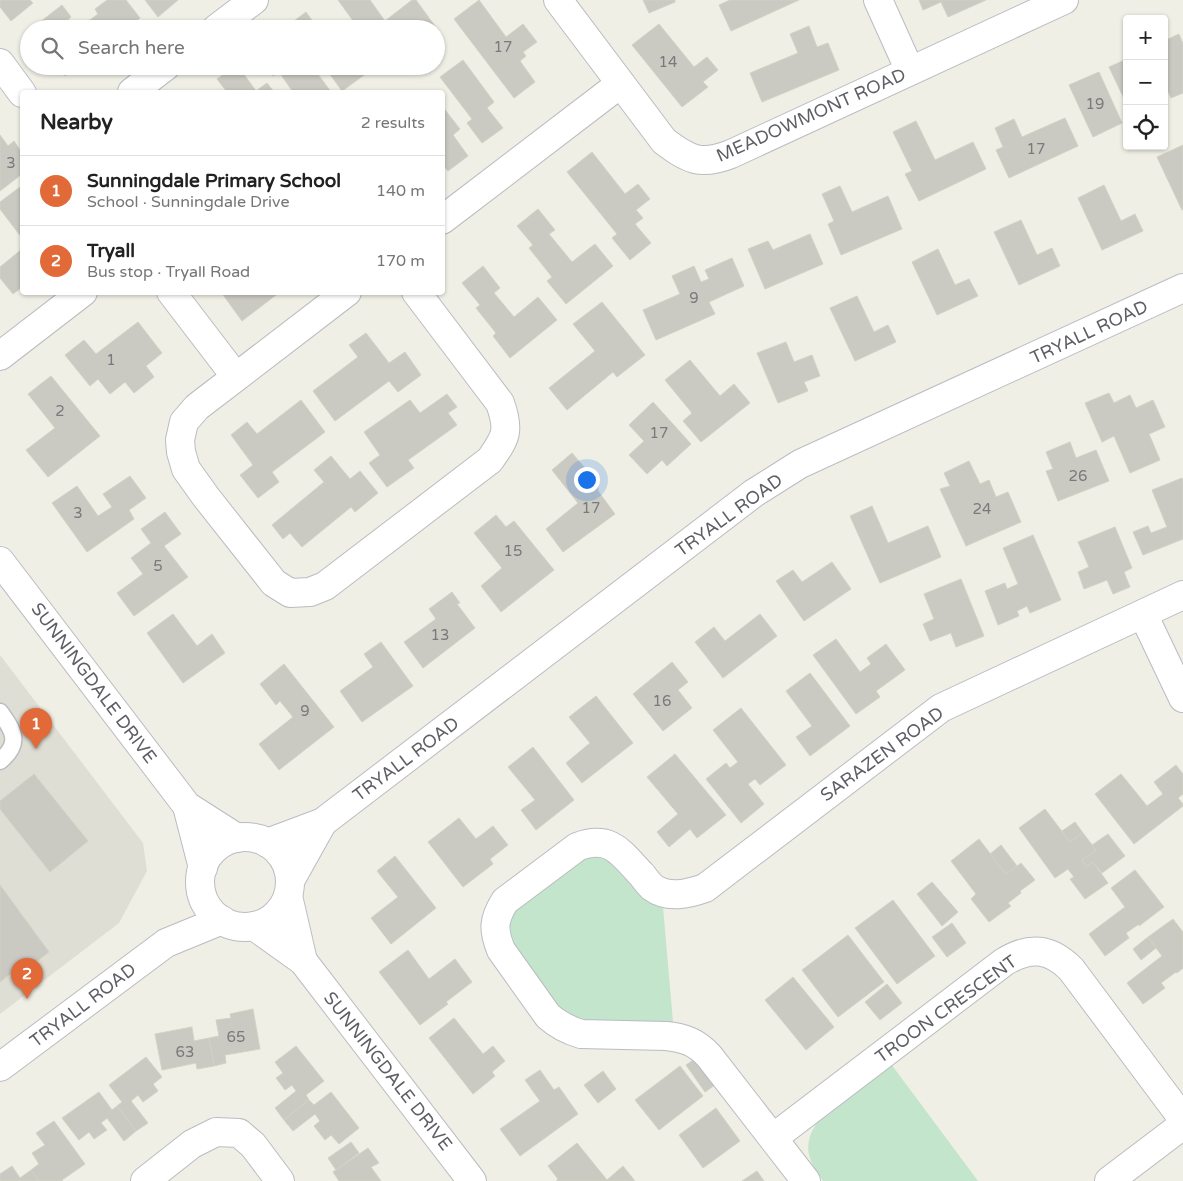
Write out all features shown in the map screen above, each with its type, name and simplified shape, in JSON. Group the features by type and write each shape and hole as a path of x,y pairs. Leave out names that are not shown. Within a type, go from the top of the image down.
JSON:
{"street":[{"path":"228,20 254,0"},
{"name":"MEADOWMONT ROAD","path":"558,0 664,141 689,158 702,160 717,159 730,154 1064,0"},
{"path":"878,0 910,71"},
{"path":"0,63 20,90"},
{"path":"135,90 154,75"},
{"path":"445,218 620,84"},
{"name":"TRYALL ROAD","path":"267,843 323,822 746,499 800,464 1183,288"},
{"path":"0,356 79,295"},
{"path":"173,295 236,376"},
{"path":"343,295 197,407 184,422 180,440 181,452 186,468 206,497 274,583 290,593 310,592 325,586 490,460 502,444 506,430 505,417 500,403 418,295"},
{"name":"SUNNINGDALE DRIVE","path":"0,561 187,806 237,838"},
{"name":"SARAZEN ROAD","path":"773,1138 709,1056 691,1041 679,1037 666,1036 581,1034 557,1024 548,1016 501,950 496,938 495,925 498,912 505,901 577,847 598,842 618,850 653,887 661,891 677,894 693,892 704,888 941,708 1183,595"},
{"path":"1143,614 1183,698"},
{"name":"SUNNINGDALE DRIVE","path":"187,806 202,878"},
{"name":"TRYALL ROAD","path":"289,889 323,822"},
{"path":"237,838 253,838 267,843 283,858 289,873 289,889 283,907 265,922 254,926 235,926 222,920 208,908 203,898 202,878 205,862 216,848 225,842 237,838"},
{"name":"TRYALL ROAD","path":"166,943 202,878"},
{"name":"SUNNINGDALE DRIVE","path":"289,889 303,961"},
{"name":"TRYALL ROAD","path":"0,1068 166,943 222,920"},
{"name":"SUNNINGDALE DRIVE","path":"254,926 303,961 472,1181"},
{"name":"TROON CRESCENT","path":"773,1138 1004,962 1026,952 1038,951 1051,954 1062,960 1072,969 1183,1119"},
{"path":"1109,1181 1183,1125"},
{"path":"158,1177 192,1144 216,1132 239,1133 253,1145 280,1181"},
{"path":"773,1138 806,1181"}],"lane":[{"path":"0,712 11,727 13,742 6,756 0,761"}],"shaded area":[{"path":"0,655 143,843 147,871 119,923 0,1014"}],"green space":[{"path":"589,857 608,860 614,864 639,893 663,907 673,1022 587,1021 569,1016 554,1003 512,947 508,926 514,910 580,860"},
{"path":"891,1064 978,1181 823,1181 812,1164 808,1149 811,1133 822,1116"}],"building":[{"path":"0,0 30,0 33,3 11,21 0,7"},
{"path":"107,0 126,0 140,18 137,20 90,20 98,14 95,9"},
{"path":"145,0 178,0 158,17"},
{"path":"338,0 370,0 384,20 352,20"},
{"path":"412,0 416,0 431,20 386,20"},
{"path":"479,0 506,37 523,24 537,42 523,52 526,56 520,61 535,82 514,98 454,19"},
{"path":"643,0 675,0 675,2 649,13"},
{"path":"730,0 799,0 731,31 719,5"},
{"path":"919,0 986,0 948,17 941,2 923,10"},
{"path":"62,5 71,17 68,20 43,20"},
{"path":"306,12 312,20 295,20"},
{"path":"659,24 694,67 707,57 718,70 703,82 708,87 682,107 632,45"},
{"path":"809,26 817,47 828,43 839,70 762,102 750,73 798,53 790,34"},
{"path":"1179,34 1183,44 1183,93 1171,98 1168,91 1168,39"},
{"path":"463,60 494,102 487,108 503,128 482,143 467,123 472,119 440,77"},
{"path":"1123,61 1123,97 1109,67"},
{"path":"1099,72 1122,123 1093,137 1069,85"},
{"path":"223,75 244,75 255,90 225,90 217,79"},
{"path":"281,75 319,75 330,90 292,90"},
{"path":"330,75 364,75 343,90 341,90"},
{"path":"267,83 272,90 257,90"},
{"path":"445,110 460,129 453,135 468,156 448,171 445,168"},
{"path":"1065,118 1078,146 1009,178 996,150 1003,147 995,128 1014,119 1022,137"},
{"path":"916,121 935,160 973,142 986,169 919,201 905,174 912,171 893,132"},
{"path":"0,135 8,146 14,141 20,150 20,176 0,191"},
{"path":"1183,145 1183,209 1182,210 1157,157"},
{"path":"592,152 625,194 638,184 650,199 636,210 643,218 635,224 651,243 630,260 612,238 617,234 567,172"},
{"path":"1104,185 1121,221 1135,214 1143,231 1102,250 1078,198"},
{"path":"840,186 852,212 888,196 902,229 841,255 828,224 834,221 822,194"},
{"path":"20,187 20,235 0,209 0,202"},
{"path":"538,209 555,230 549,234 572,262 595,244 613,266 566,304 547,281 552,277 529,248 533,245 517,226"},
{"path":"1021,220 1037,255 1052,248 1060,266 1019,285 994,232"},
{"path":"810,234 823,264 765,289 748,249 768,241 773,250"},
{"path":"938,249 955,285 969,279 978,296 937,315 912,262"},
{"path":"20,251 20,289 13,294 0,278 0,267"},
{"path":"732,258 744,286 709,302 715,314 656,340 643,310 680,294 672,276 694,266 701,282 709,279 705,270"},
{"path":"483,266 500,288 494,293 514,317 538,297 557,320 510,358 493,336 496,333 476,308 480,305 462,283"},
{"path":"223,295 276,295 242,321"},
{"path":"857,296 874,332 888,325 896,342 855,361 830,308"},
{"path":"602,302 645,355 617,377 613,372 567,410 549,388 595,351 573,324"},
{"path":"138,322 162,353 146,366 154,377 134,393 125,382 110,394 98,379 90,386 65,355 84,340 96,354"},
{"path":"366,333 389,363 405,352 421,375 398,392 389,381 335,421 313,391 358,357 349,345"},
{"path":"786,342 794,362 812,355 820,376 804,382 808,391 778,403 757,353"},
{"path":"690,360 720,396 734,384 750,403 701,442 683,421 692,413 665,380"},
{"path":"51,376 100,436 48,477 26,450 55,428 28,394"},
{"path":"1109,393 1114,403 1130,395 1136,408 1153,400 1165,427 1149,434 1160,460 1130,473 1114,436 1102,442 1085,403"},
{"path":"447,394 457,407 448,413 457,425 408,460 414,468 387,487 369,463 380,455 364,432 410,400 420,413"},
{"path":"301,400 325,432 272,472 279,482 258,498 240,475 253,465 231,435 247,422 257,434"},
{"path":"653,402 691,444 667,466 662,460 647,474 629,455 644,441 629,425"},
{"path":"1070,442 1076,458 1096,450 1109,481 1058,501 1046,471 1053,469 1046,452"},
{"path":"572,453 598,483 598,491 615,514 563,552 546,529 578,503 552,470"},
{"path":"331,456 350,479 360,471 378,493 355,512 351,507 302,547 290,533 283,539 272,525 324,482 314,470"},
{"path":"969,461 980,484 989,480 996,497 1008,492 1021,522 966,546 940,489 950,486 944,473"},
{"path":"130,476 146,498 129,510 134,519 87,552 52,503 77,486 98,516 112,507 103,494"},
{"path":"1182,478 1183,539 1143,555 1133,532 1148,526 1151,533 1167,527 1152,490"},
{"path":"872,506 888,543 928,526 941,557 880,583 850,516"},
{"path":"165,512 181,534 164,546 188,577 134,616 117,593 143,574 131,558 151,543 141,529"},
{"path":"496,515 506,527 514,521 554,570 501,612 481,586 502,568 474,533"},
{"path":"1115,527 1132,568 1124,572 1130,587 1113,594 1107,580 1084,589 1078,572 1089,567 1078,542"},
{"path":"1033,535 1061,600 1030,613 1027,606 1017,611 1019,616 998,625 985,591 1005,583 1007,589 1018,584 1003,548"},
{"path":"832,562 851,589 804,621 776,581 793,570 802,582"},
{"path":"961,579 984,636 956,647 951,633 930,641 923,624 934,619 924,594"},
{"path":"452,592 460,603 457,604 475,628 423,668 404,642 436,619 429,609"},
{"path":"173,614 197,646 212,634 225,653 183,683 147,633"},
{"path":"760,614 777,636 723,678 695,642 714,627 725,641"},
{"path":"836,639 860,672 871,664 867,658 886,644 905,670 876,691 880,697 856,714 813,655"},
{"path":"381,642 413,686 362,722 340,691 373,667 364,654"},
{"path":"672,662 688,682 678,690 692,708 663,731 633,694"},
{"path":"284,664 334,727 279,770 259,744 293,717 280,701 276,705 260,684"},
{"path":"810,673 850,726 810,756 796,737 812,726 786,691"},
{"path":"596,696 633,743 582,783 566,763 590,743 569,717"},
{"path":"741,708 786,765 760,785 755,779 748,784 764,804 741,823 706,779 726,763 730,768 738,762 713,730"},
{"path":"533,747 574,800 536,830 521,810 535,800 508,767"},
{"path":"675,754 726,815 697,838 690,829 669,847 657,832 678,814 647,777"},
{"path":"1176,765 1183,774 1183,794 1178,798 1183,806 1134,844 1095,794 1121,774 1147,806 1163,794 1154,782"},
{"path":"34,774 88,841 50,872 0,809 0,801"},
{"path":"1045,809 1070,842 1083,833 1096,850 1082,860 1087,867 1093,862 1108,883 1085,899 1070,879 1074,877 1068,869 1055,878 1019,828"},
{"path":"459,818 476,839 493,826 508,845 490,859 493,864 463,887 428,842"},
{"path":"1075,822 1083,833 1070,842 1062,831"},
{"path":"1108,834 1125,856 1102,873 1093,862 1087,867 1082,860 1096,850 1092,845"},
{"path":"979,839 1006,874 1021,863 1035,880 1008,903 1011,906 989,922 971,899 976,894 951,861"},
{"path":"1001,845 1017,866 1006,874 990,854"},
{"path":"395,856 436,908 391,944 371,918 398,897 377,871"},
{"path":"1135,870 1164,907 1139,926 1139,924 1126,933 1129,938 1105,956 1089,934 1125,907 1111,888"},
{"path":"932,882 958,912 942,926 917,894"},
{"path":"0,885 49,952 17,976 14,971 0,982"},
{"path":"893,900 935,956 897,984 855,928"},
{"path":"1173,919 1183,932 1183,968 1161,983 1165,988 1143,1004 1127,983 1162,956 1148,937"},
{"path":"952,923 966,943 947,957 932,937"},
{"path":"848,935 884,982 838,1017 802,970"},
{"path":"1148,937 1156,948 1141,960 1133,949"},
{"path":"408,950 429,979 455,959 472,982 446,1002 448,1004 420,1025 379,972"},
{"path":"793,977 834,1027 806,1050 765,1000"},
{"path":"887,984 902,1003 880,1020 865,1002"},
{"path":"253,1009 260,1049 225,1055 226,1063 214,1066 209,1038 219,1036 216,1020 231,1018 230,1014"},
{"path":"454,1018 483,1054 493,1046 505,1061 492,1072 495,1076 473,1094 429,1038"},
{"path":"192,1027 194,1041 209,1038 214,1066 197,1069 196,1063 162,1070 155,1034"},
{"path":"296,1046 324,1081 306,1095 309,1100 284,1120 275,1108 296,1091 292,1085 285,1090 276,1078 283,1073 275,1062"},
{"path":"703,1053 722,1080 705,1092 686,1065"},
{"path":"146,1057 162,1077 153,1084 158,1091 143,1102 138,1095 131,1101 148,1123 136,1131 117,1106 122,1102 109,1085"},
{"path":"680,1066 703,1096 659,1130 635,1100"},
{"path":"540,1070 554,1090 559,1087 578,1114 520,1156 500,1129 540,1101 525,1080"},
{"path":"603,1071 616,1089 598,1103 584,1085"},
{"path":"99,1092 112,1110 117,1106 136,1131 124,1141 107,1118 101,1123 107,1130 94,1139 89,1132 79,1140 62,1118"},
{"path":"331,1092 359,1128 339,1144 331,1135 325,1140 314,1126 320,1121 315,1114 293,1131 284,1120 309,1100 314,1105"},
{"path":"716,1108 740,1141 703,1168 679,1135"},
{"path":"54,1121 85,1164 63,1181 39,1181 31,1170 39,1164 32,1153 45,1145 36,1133"},
{"path":"351,1142 359,1153 336,1170 328,1158"},
{"path":"577,1143 607,1180 623,1166 635,1181 556,1181 558,1179 548,1166"},
{"path":"368,1148 379,1163 371,1167 381,1181 339,1181 333,1172"},
{"path":"12,1166 20,1178 31,1170 39,1181 0,1181 0,1174"},
{"path":"757,1171 764,1181 742,1181"}],"place":[{"name":"Sunningdale Primary School","path":"36,749"},
{"name":"Tryall","path":"27,999"}]}
